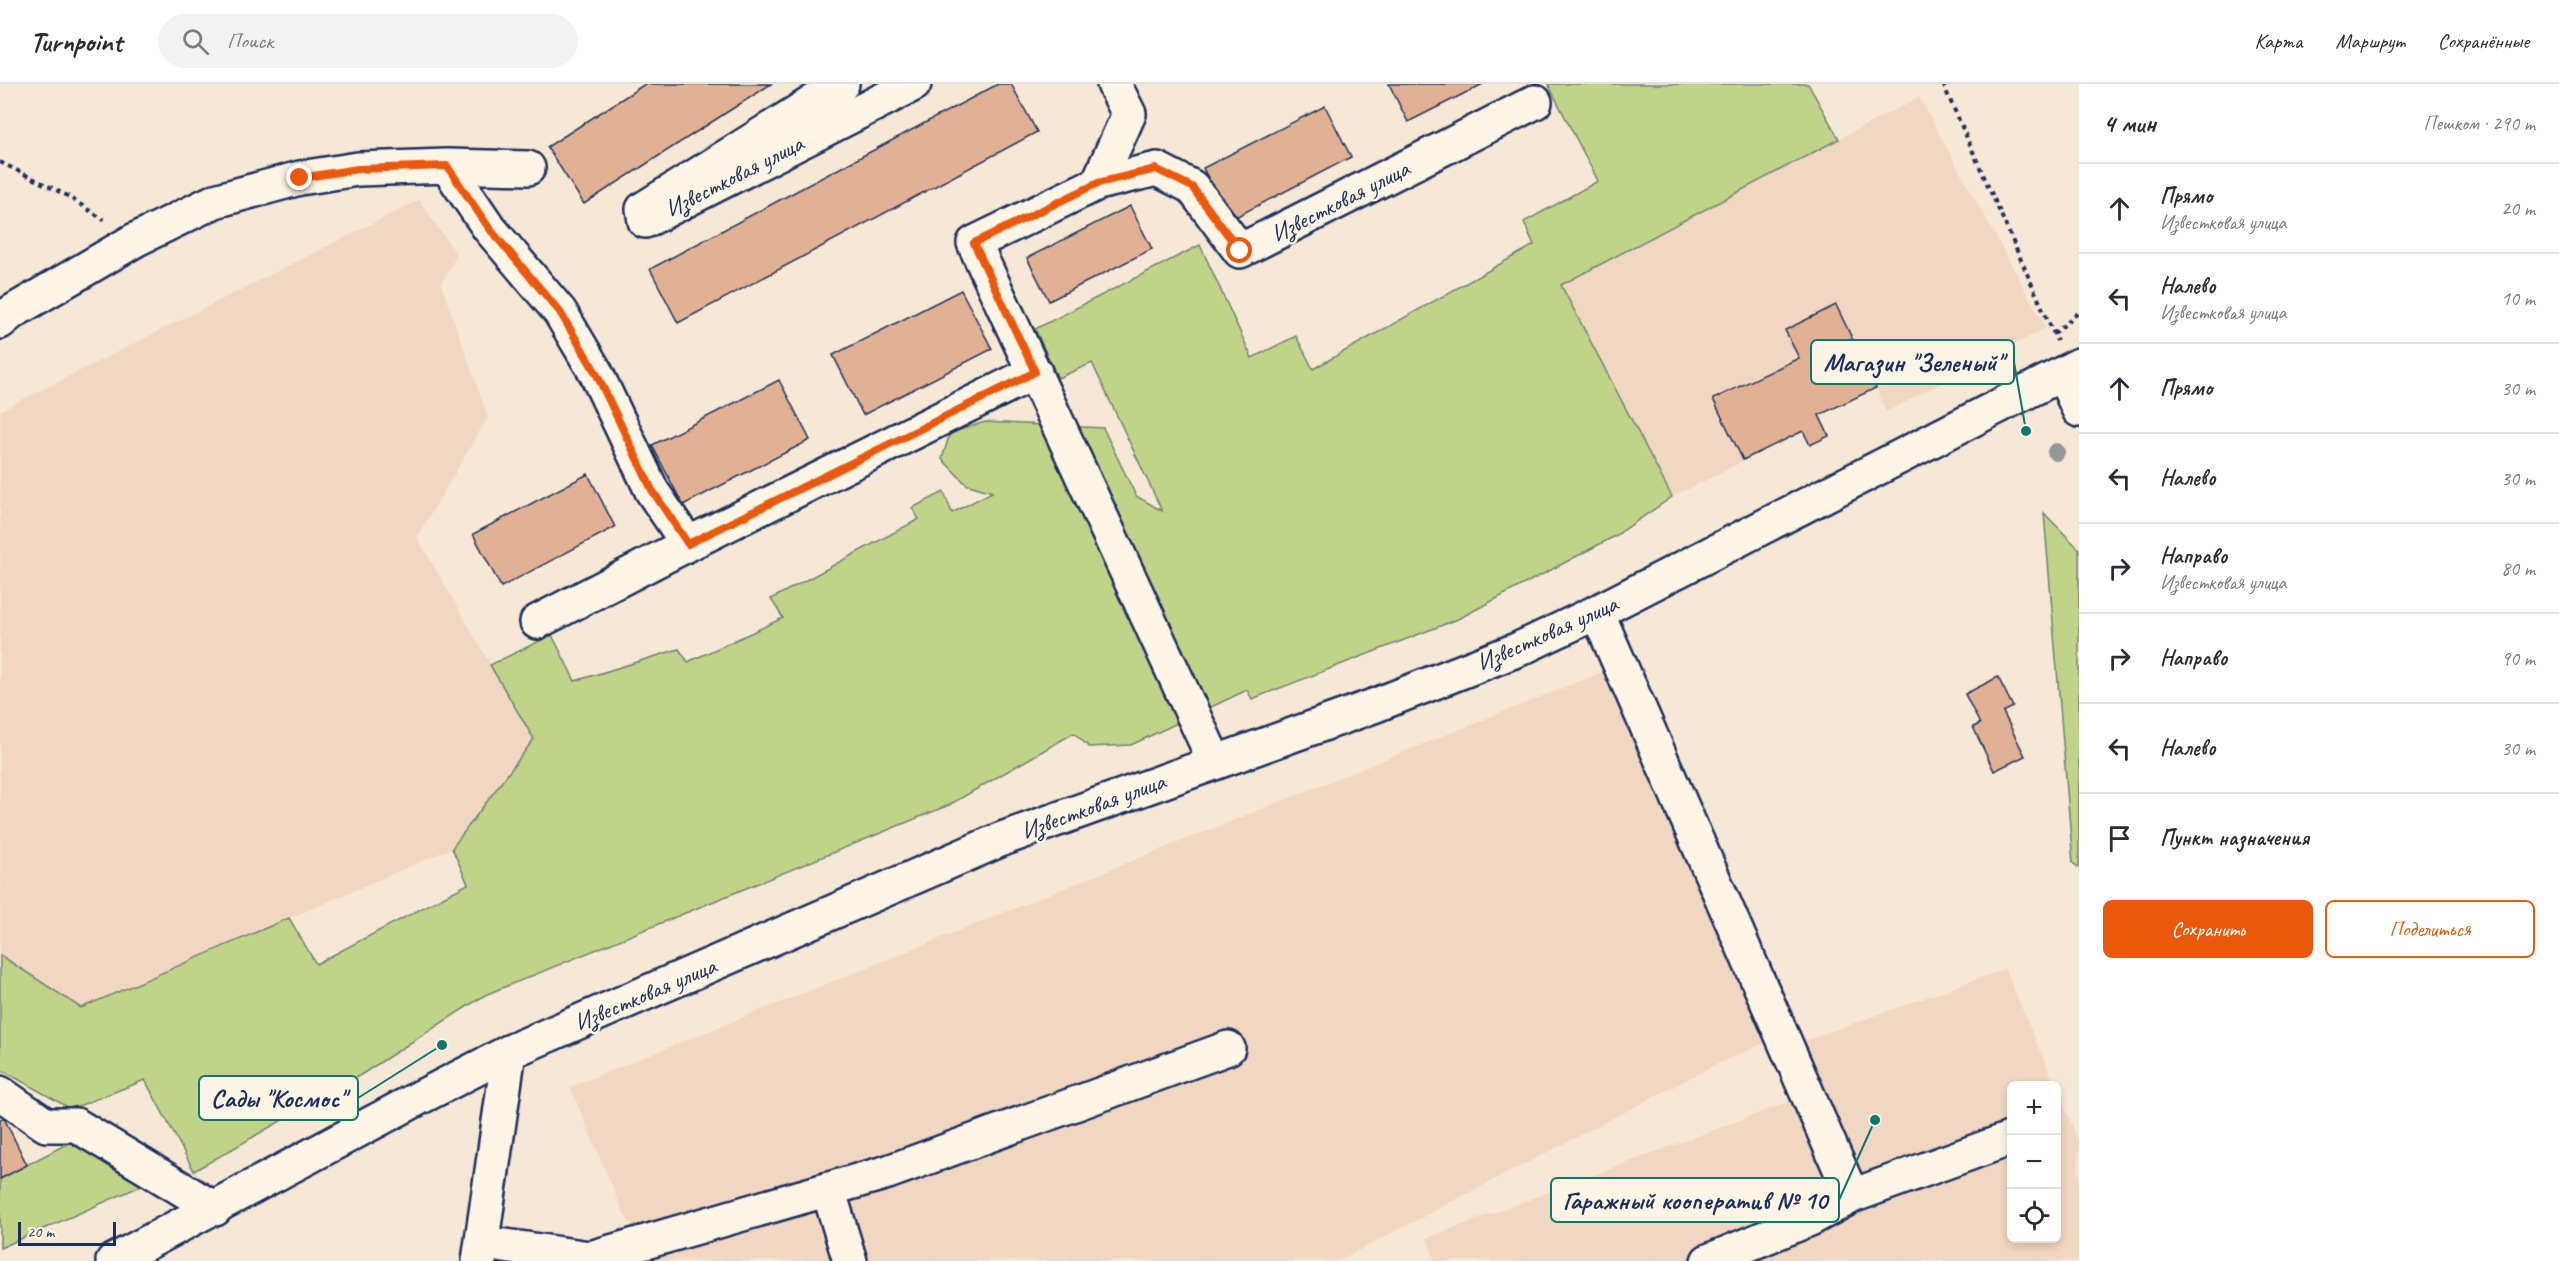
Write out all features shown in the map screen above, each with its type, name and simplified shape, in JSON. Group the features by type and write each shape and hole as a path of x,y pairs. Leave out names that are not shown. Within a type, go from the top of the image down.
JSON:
{"street":[{"name":"Известковая улица","path":"842,84 643,209 645,221 914,84"},
{"path":"1114,84 1129,114 1098,183 974,243 1215,762"},
{"name":"Известковая улица","path":"1098,183 1156,169 1192,187 1240,251 1535,102"},
{"path":"447,166 489,228 560,312 596,373 652,490 688,544"},
{"path":"0,322 12,312 135,240 215,201 300,178 358,169 447,166 528,168"},
{"name":"Известковая улица","path":"113,1261 509,1052 1002,839 1376,705 1519,650 1597,612 2066,361"},
{"path":"2066,361 2079,410"},
{"path":"537,621 1035,372"},
{"path":"1597,612 1852,1196"},
{"path":"509,1052 481,1252 590,1258 888,1172 1228,1048"},
{"path":"0,1093 46,1125 76,1125 215,1209"},
{"path":"1708,1261 1810,1219 1852,1196 2007,1140"},
{"path":"828,1189 850,1261"}],"path":[{"path":"1943,84 2066,361"},
{"path":"0,162 66,195 135,240"},
{"path":"2054,334 2079,312"}],"shaded area":[{"path":"1919,97 2046,328 1886,412 1876,388 1819,415 1829,436 1810,445 1803,431 1672,497 1560,286"},
{"path":"419,200 457,255 441,284 488,417 417,537 534,739 452,848 81,1008 0,955 0,411"},
{"path":"1610,669 1788,1032 1713,1066 1338,1261 656,1261 623,1212 570,1087"},
{"path":"2005,969 2053,1081 2007,1081 2007,1243 2061,1243 2061,1099 2079,1142 2079,1261 1435,1261 1427,1238 1796,1099 1782,1049"}],"green space":[{"path":"1548,84 1808,84 1839,139 1561,285 1672,497 1615,536 1458,619 1252,699 1247,690 1131,745 1089,747 1074,733 949,805 485,995 359,1076 194,1171 145,1080 71,1109 0,1069 0,955 81,1008 289,918 316,964 468,884 452,848 534,739 490,665 552,635 575,681 679,649 688,662 783,618 771,599 919,519 912,508 944,492 952,513 992,492 966,484 942,459 950,433 985,422 1103,428 1136,496 1162,511 1092,363 1058,378 1035,329 1200,245 1252,358 1296,336 1313,369 1534,245 1524,222 1598,181"},
{"path":"2044,513 2079,549 2079,868 2073,863"},
{"path":"76,1139 148,1183 0,1248 0,1179"}],"building":[{"path":"645,84 771,84 584,204 547,147"},
{"path":"998,84 1011,84 1037,132 678,323 650,269"},
{"path":"1389,84 1483,84 1408,122"},
{"path":"1325,106 1351,157 1230,220 1203,168"},
{"path":"1130,206 1152,249 1049,301 1027,258"},
{"path":"961,290 992,349 863,415 833,355"},
{"path":"1836,305 1876,388 1819,415 1829,436 1810,445 1803,431 1743,460 1713,399 1799,358 1785,330"},
{"path":"779,380 810,440 683,505 652,445"},
{"path":"588,474 615,527 501,587 473,534"},
{"path":"1998,677 2013,707 2003,712 2025,756 1994,771 1973,727 1980,724 1965,694"},
{"path":"4,1118 27,1165 0,1179 0,1120"}],"place":[{"name":"Магазин \"Зеленый\"","path":"2026,431"},
{"name":"Сады \"Космос\"","path":"442,1045"},
{"name":"Гаражный кооператив № 10","path":"1875,1120"}],"route":[{"path":"300,178 358,169 447,166 489,228 560,312 596,373 652,490 688,544 1035,372 974,243 1098,183 1156,169 1192,187 1240,251"}]}
